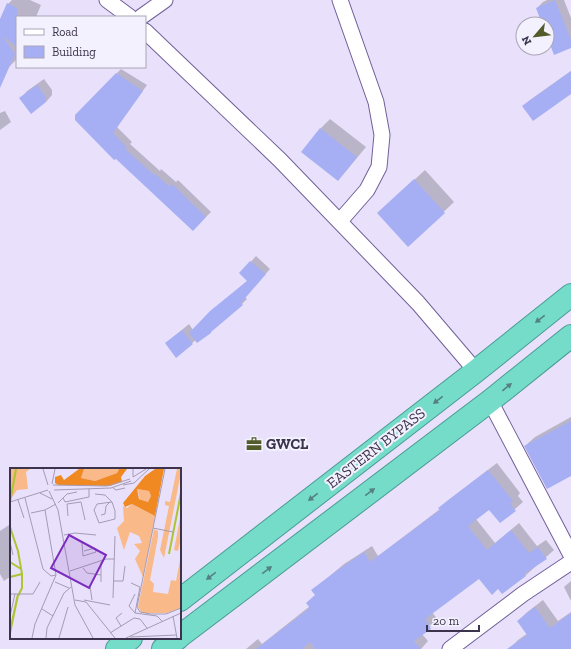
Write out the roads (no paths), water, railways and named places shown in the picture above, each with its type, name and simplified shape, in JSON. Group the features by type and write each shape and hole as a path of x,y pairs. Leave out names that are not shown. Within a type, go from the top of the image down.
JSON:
{"highway":[{"name":"EASTERN BYPASS","path":"181,599 476,371 571,295"},
{"name":"EASTERN BYPASS","path":"181,635 490,401 571,336"},
{"path":"117,649 130,639"},
{"name":"EASTERN BYPASS","path":"163,649 176,639"}],"street":[{"path":"107,0 129,16"},
{"path":"142,16 165,0"},
{"path":"340,0 376,102 382,135 379,167 367,190 340,221"},
{"path":"146,32 280,160 340,221 418,303 476,371"},
{"path":"490,401 571,555"},
{"path":"450,649 522,594 571,562"}],"place":[{"name":"GWCL","path":"254,444"}]}
